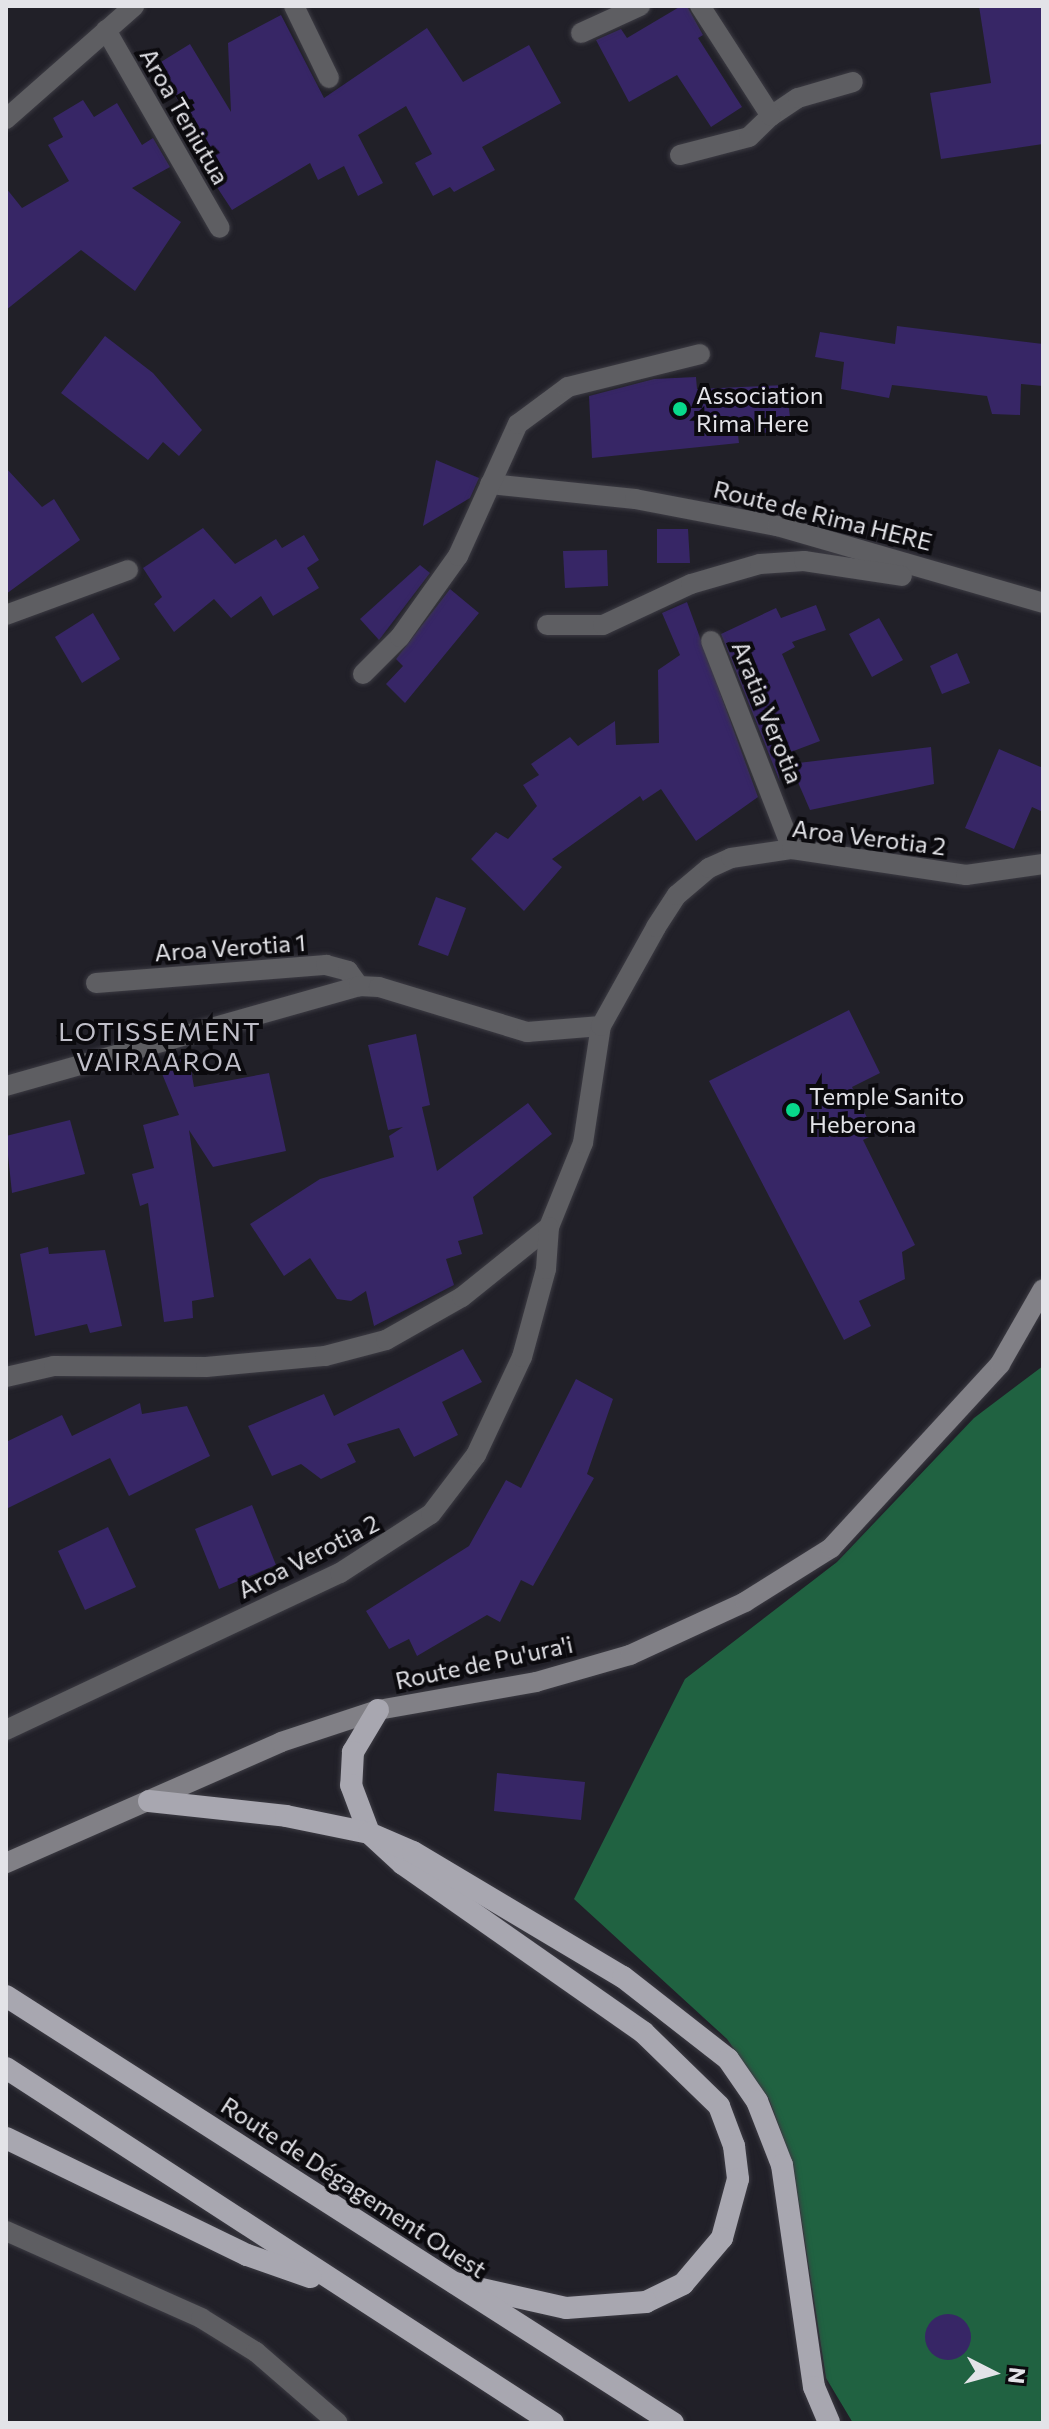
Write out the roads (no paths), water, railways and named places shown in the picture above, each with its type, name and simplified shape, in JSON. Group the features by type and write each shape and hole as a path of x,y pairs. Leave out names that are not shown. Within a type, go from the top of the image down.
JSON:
{"highway":[{"path":"378,1710 353,1752 351,1785 369,1833 403,1864 643,2032 719,2106 734,2146 738,2179 722,2238 683,2284 646,2302 566,2308 455,2283"},
{"path":"149,1801 286,1816 369,1833 413,1852 623,1977 728,2059 757,2101 782,2165 814,2387 829,2423"},
{"name":"Route de Dégagement Ouest","path":"6,1996 673,2423"},
{"path":"6,2068 553,2423"},
{"path":"6,2138 247,2255 360,2300"}],"main road":[{"name":"Route de Pu'ura'i","path":"6,1863 281,1742 378,1710 536,1682 630,1655 745,1602 819,1556 1000,1364 1043,1289"}],"street":[{"path":"6,119 134,6"},
{"path":"294,6 329,78"},
{"path":"581,33 640,6"},
{"path":"700,6 771,116"},
{"name":"Aroa Teniutua","path":"106,30 220,228"},
{"path":"680,155 749,137 771,116 798,98 853,82"},
{"path":"363,674 400,637 458,556 518,424 543,400 605,373 700,354"},
{"name":"Route de Rima HERE","path":"490,484 707,511 846,544 892,564 939,571 1043,603"},
{"path":"547,625 603,625 691,584 760,564 804,561 914,578 939,571"},
{"path":"6,615 128,570"},
{"name":"Aratia Verotia","path":"711,641 792,849"},
{"name":"Aroa Verotia 2","path":"6,1730 340,1573 431,1514 476,1455 522,1357 546,1269 549,1227 583,1143 601,1026 656,927 693,879 731,858 792,849 966,875 1043,864"},
{"name":"Aroa Verotia 1","path":"96,983 326,965 348,971 359,986"},
{"name":"Aroa Verotia 1","path":"6,1086 359,986 379,987 527,1032 601,1026"},
{"name":"Aroa Verotia 2","path":"6,1377 54,1366 206,1367 354,1350 434,1317 549,1227"},
{"path":"6,2231 201,2318 256,2352 333,2421"}],"place":[{"name":"Association Rima Here","path":"680,409"},
{"name":"Temple Sanito Heberona","path":"793,1110"}],"district":[{"name":"LOTISSEMENT VAIRAAROA","path":"160,1046"}]}
